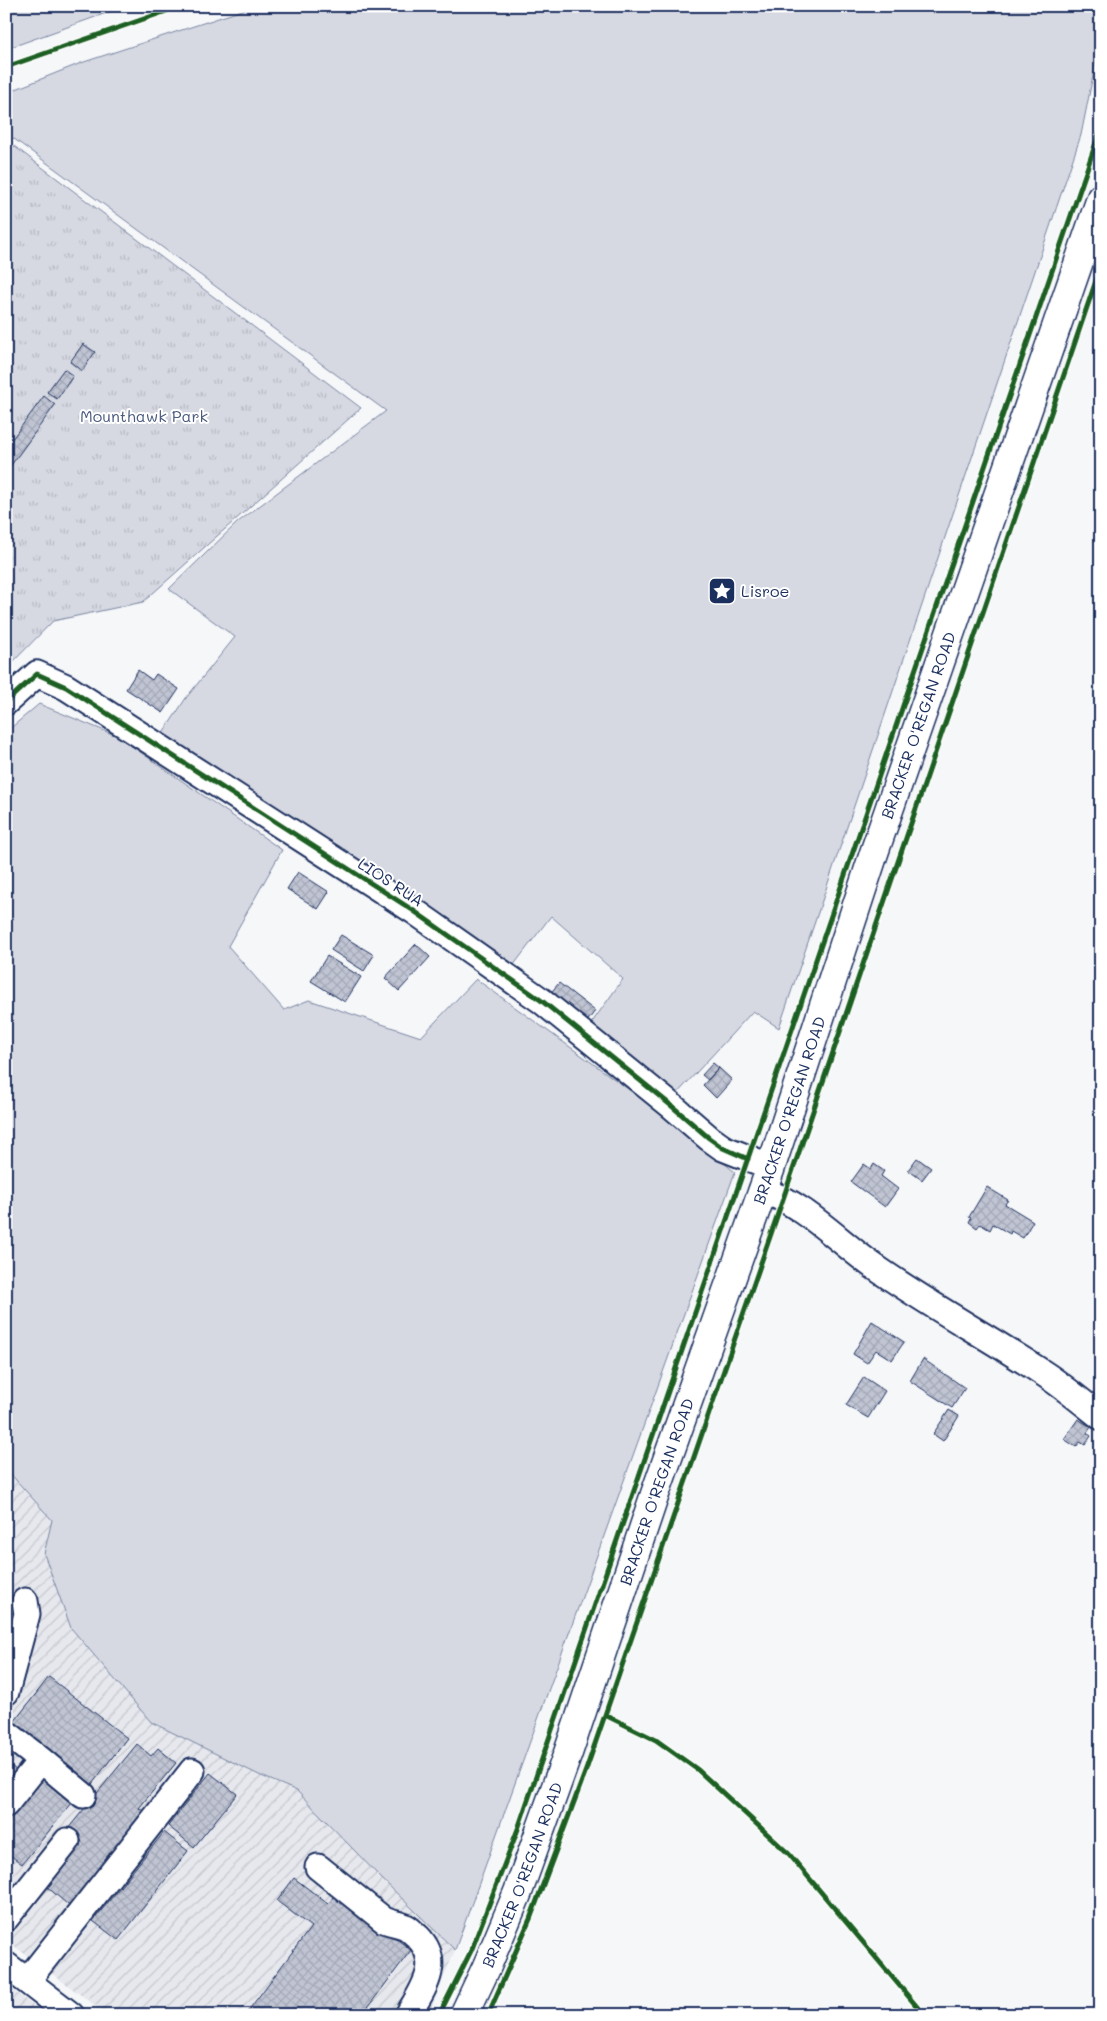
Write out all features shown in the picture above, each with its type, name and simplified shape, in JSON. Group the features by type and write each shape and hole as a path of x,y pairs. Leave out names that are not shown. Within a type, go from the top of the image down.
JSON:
{"main road":[{"name":"BRACKER O'REGAN ROAD","path":"464,2015 487,1966 525,1874 766,1178 878,844 1101,198"}],"street":[{"name":"LIOS RUA","path":"6,702 37,674 66,687 414,911 470,950 542,1001 716,1143 748,1159 766,1178"},
{"path":"766,1178 776,1195 803,1212 872,1264 942,1312 1043,1373 1101,1417"},
{"path":"6,1692 28,1614 25,1602"},
{"path":"9,1735 84,1794"},
{"path":"6,1804 41,1760"},
{"path":"28,1981 192,1771"},
{"path":"6,1918 67,1841"},
{"path":"318,1867 384,1920 394,1925 408,1927 427,1947 430,1969 428,1978 408,2015"},
{"path":"6,1965 71,2015"}],"shaded area":[{"path":"6,1469 52,1520 44,1554 71,1628 151,1721 259,1775 297,1791 381,1878 455,1950 428,2015 108,2015 6,1940"},
{"path":"6,1985 45,2015 6,2015"}],"green space":[{"path":"6,6 126,6 6,49"},
{"path":"255,6 1101,7 1101,36 1081,135 779,1028 753,1011 674,1097 590,1025 623,979 551,916 513,966 160,738 186,698 235,637 169,589 238,522 386,411 6,133 6,93 81,63"},
{"name":"Mounthawk Park","path":"6,140 361,408 143,602 53,621 6,669"},
{"path":"39,704 117,736 282,850 228,946 284,1010 309,1000 421,1037 476,979 660,1112 735,1172 455,1950 381,1878 297,1791 259,1775 151,1722 71,1628 44,1554 52,1520 6,1469 6,732"}],"building":[{"path":"83,344 95,352 82,371 70,362"},
{"path":"64,369 73,376 57,399 47,392"},
{"path":"44,396 55,405 6,472 6,447"},
{"path":"138,670 152,680 156,674 179,689 163,713 126,689"},
{"path":"298,872 329,892 318,909 287,889"},
{"path":"341,935 374,955 364,971 331,950"},
{"path":"416,944 430,957 399,991 385,978"},
{"path":"327,956 361,977 345,1002 311,981"},
{"path":"559,983 595,1011 586,1023 549,995"},
{"path":"713,1063 719,1068 708,1080 702,1075"},
{"path":"719,1068 732,1080 716,1098 703,1085"},
{"path":"917,1158 931,1168 922,1180 908,1170"},
{"path":"864,1164 871,1169 874,1164 884,1171 881,1176 898,1189 885,1207 851,1182"},
{"path":"987,1187 1008,1200 1005,1204 1033,1221 1023,1238 1011,1231 1010,1234 993,1224 990,1230 980,1224 977,1228 969,1222 971,1218 969,1217"},
{"path":"872,1321 904,1342 892,1360 876,1350 867,1363 853,1354"},
{"path":"923,1359 965,1388 952,1408 910,1381"},
{"path":"864,1377 885,1391 868,1418 846,1405"},
{"path":"949,1410 959,1416 943,1441 933,1434"},
{"path":"1078,1419 1091,1427 1087,1433 1091,1436 1085,1445 1080,1442 1076,1447 1064,1439"},
{"path":"49,1677 127,1738 89,1788 10,1727"},
{"path":"137,1744 151,1756 158,1748 176,1763 139,1808 150,1817 74,1910 46,1886 82,1841 67,1830"},
{"path":"6,1762 22,1775 6,1794"},
{"path":"210,1773 237,1794 194,1847 168,1826"},
{"path":"39,1776 72,1803 22,1864 10,1855 6,1860 6,1815"},
{"path":"164,1832 188,1851 118,1940 93,1921"},
{"path":"294,1878 328,1904 336,1893 411,1950 362,2015 245,2015 311,1927 277,1901"}],"cycle path":[{"path":"6,67 181,6"},
{"path":"439,2015 471,1951 518,1829 1101,128"},
{"path":"488,2015 530,1919 586,1770 1101,266"},
{"path":"6,702 37,674 66,687 414,911 542,1001 709,1138 723,1148 748,1159"},
{"path":"605,1715 656,1740 698,1770 789,1854 924,2015"}],"place":[{"name":"Lisroe","path":"722,591"}]}
